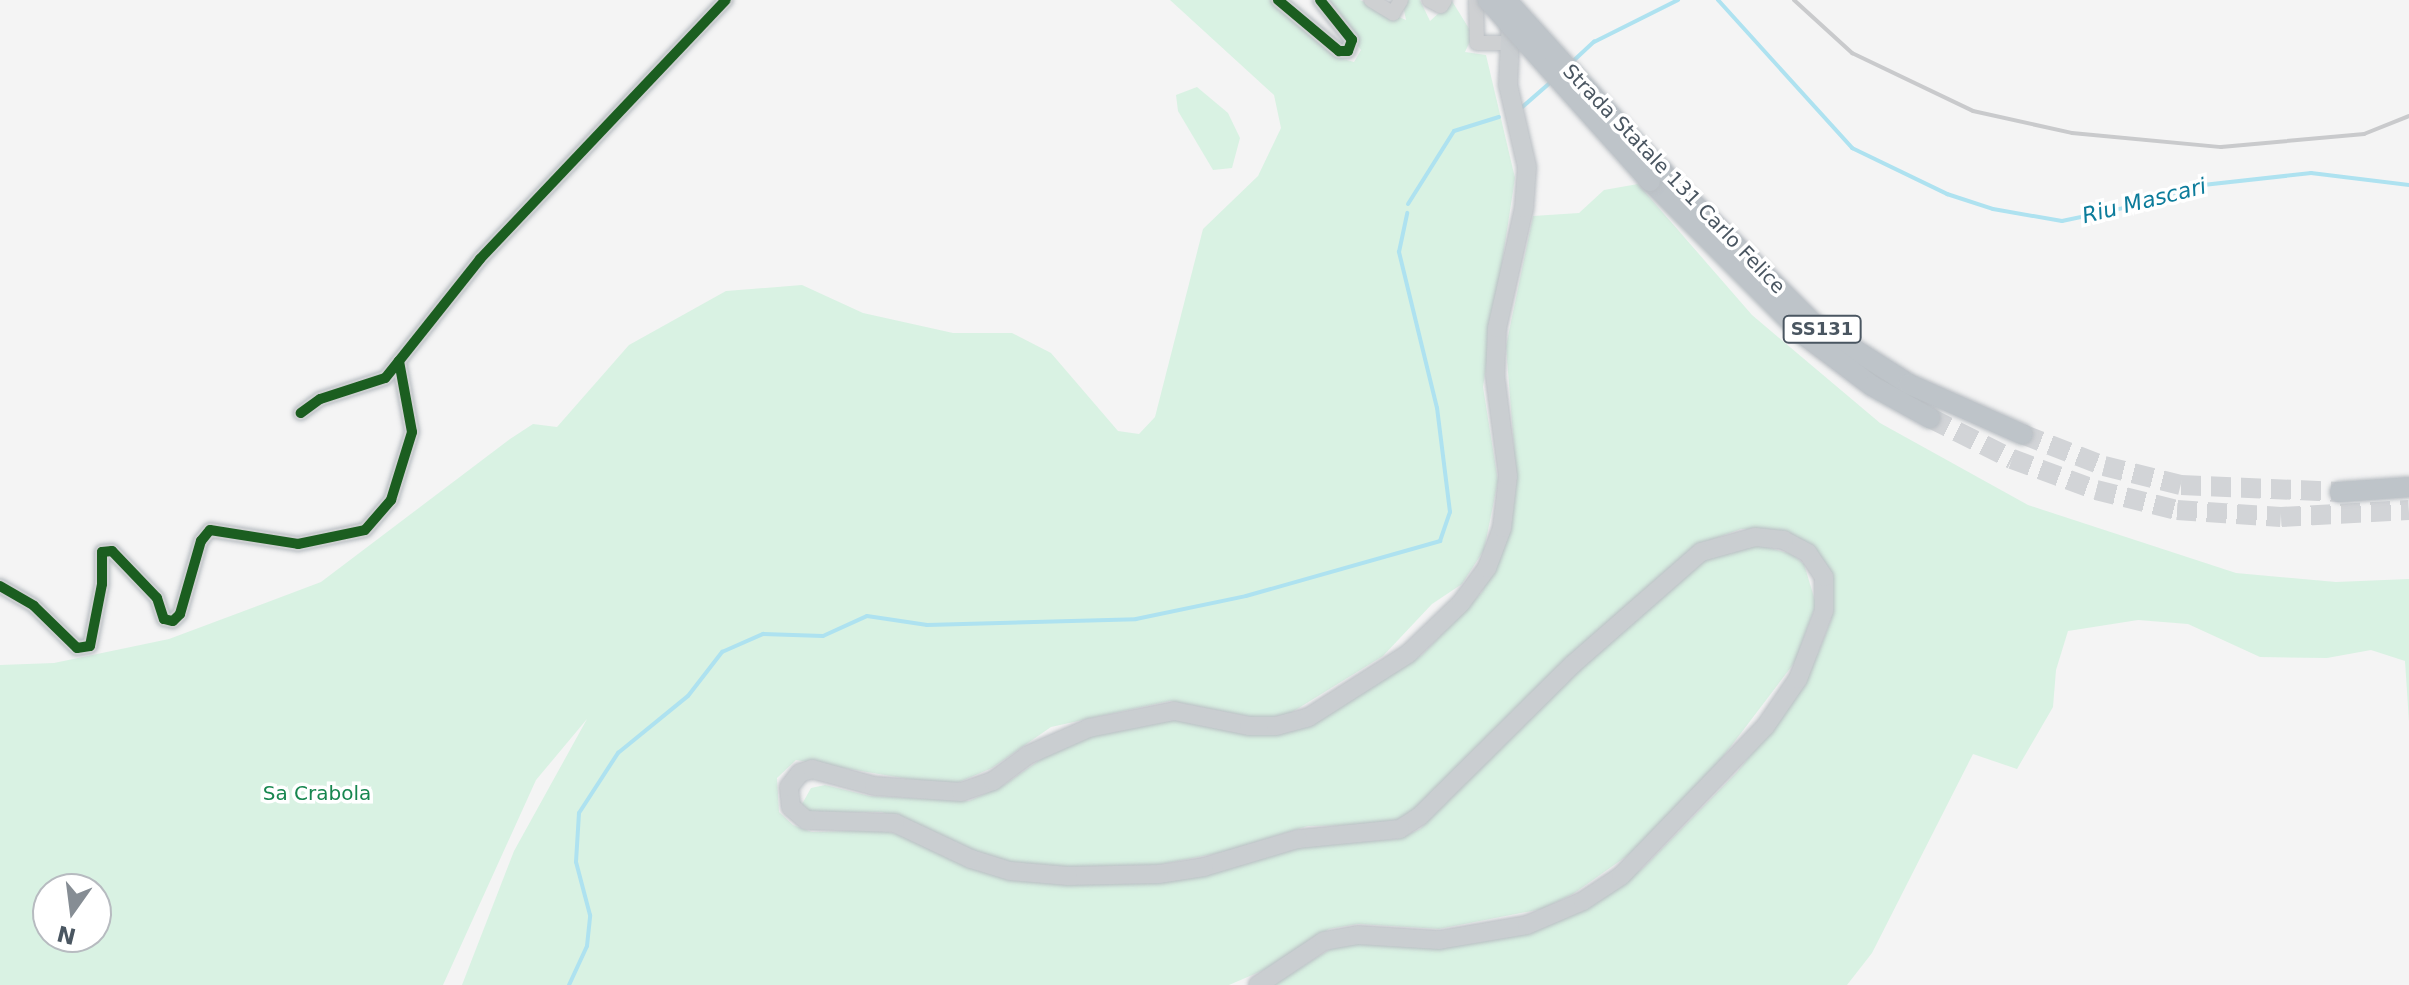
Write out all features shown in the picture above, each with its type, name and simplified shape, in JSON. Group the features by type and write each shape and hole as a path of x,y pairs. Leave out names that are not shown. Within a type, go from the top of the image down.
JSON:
{"highway":[{"name":"Strada Statale 131 Carlo Felice","path":"1488,0 1804,335 1872,386 1930,418"},
{"name":"Strada Statale 131 Carlo Felice","path":"1506,0 1656,176 1813,323 1909,384 2022,434"},
{"path":"2340,492 2409,487"}],"main road":[{"path":"1258,985 1324,941 1358,935 1439,940 1527,925 1583,901 1621,876 1765,727 1798,679 1824,611 1824,577 1808,553 1784,540 1755,537 1701,552 1573,664 1420,816 1400,829 1298,839 1204,867 1159,874 1068,876 1010,871 971,859 895,823 806,820 791,807 789,787 800,773 812,769 874,786 961,792 993,781 1028,755 1089,728 1174,711 1249,726 1276,726 1309,717 1408,654 1461,603 1487,568 1502,528 1508,476 1495,376 1497,328 1524,208 1527,167 1512,113 1508,43 1514,0"}],"street":[{"path":"301,413 320,399 385,378 480,259 726,0"},
{"path":"1278,0 1339,51 1348,51 1352,40 1320,0"},
{"path":"1371,0 1393,13 1401,0"},
{"path":"1429,0 1436,6 1445,0"},
{"path":"1476,0 1477,43 1508,43"},
{"path":"0,586 34,606 77,648 90,646 102,584 102,552 112,551 157,598 164,619 173,621 180,614 201,541 210,530 298,544 365,530 391,500 412,432 399,361"}],"green space":[{"name":"Sa Crabola","path":"1170,0 1270,0 1336,57 1354,62 1361,50 1325,0 1360,0 1406,20 1402,0 1420,0 1430,21 1452,1 1473,35 1465,52 1486,55 1515,178 1483,387 1498,481 1484,550 1462,584 1432,604 1383,656 1289,714 1261,719 1170,701 1051,727 992,768 950,786 796,760 777,778 779,812 793,825 812,832 881,830 1076,883 1306,845 1398,839 1420,829 1558,689 1706,558 1752,543 1792,554 1804,564 1816,604 1795,662 1700,787 1634,851 1573,894 1542,909 1439,929 1358,924 1329,929 1278,964 1229,985 462,985 514,851 587,719 536,780 443,985 0,985 0,665 54,663 169,639 321,582 510,439 533,424 557,427 629,345 726,291 802,285 863,313 953,333 1012,333 1051,353 1118,431 1139,434 1155,417 1203,229 1258,176 1281,128 1274,95"},
{"path":"1197,87 1228,113 1240,138 1232,168 1213,170 1178,111 1176,95"},
{"path":"1638,184 1752,315 1880,423 2028,505 2236,573 2336,582 2409,579 2409,722 2405,661 2371,650 2327,658 2260,657 2188,624 2138,620 2068,631 2056,670 2053,707 2017,769 1973,754 1872,953 1847,985 1271,985 1341,943 1408,945 1602,898 1643,868 1737,772 1789,707 1819,651 1831,620 1832,593 1776,531 1741,529 1711,540 1674,567 1409,816 1379,825 1308,826 1224,852 1152,866 1049,869 990,859 882,812 812,813 802,804 811,788 825,785 870,796 969,801 1004,785 1054,750 1091,735 1145,724 1185,719 1270,735 1306,724 1422,655 1482,592 1512,513 1514,448 1506,346 1533,216 1579,213 1604,190"}],"waterway":[{"path":"1570,64 1594,42 1678,0"},
{"name":"Riu Mascari","path":"1718,0 1852,148 1947,194 1993,209 2062,221 2138,205 2194,186 2311,173 2409,185"},
{"path":"1520,109 1552,81"},
{"path":"1408,204 1454,131 1499,117"},
{"path":"569,985 587,946 590,915 576,862 579,813 618,753 688,696 722,652 763,634 823,636 867,616 927,625 1136,619 1246,596 1440,541 1450,512 1437,408 1399,252 1407,213"}],"tunnel":[{"path":"1930,418 2012,459 2096,490 2177,510 2281,517 2409,510"},
{"path":"2022,434 2104,466 2181,485 2340,492"}],"railway":[{"path":"1794,0 1852,53 1973,111 2072,133 2221,147 2364,134 2409,116"}],"cycle path":[{"path":"399,361 480,259 726,0"},
{"path":"1278,0 1339,51 1348,51 1352,40 1320,0"},
{"path":"0,586 34,606 77,648 90,646 102,584 102,552 112,551 157,598 164,619 173,621 180,614 201,541 210,530 298,544 365,530 391,500 412,432 399,361 385,378 320,399 301,413"}]}
